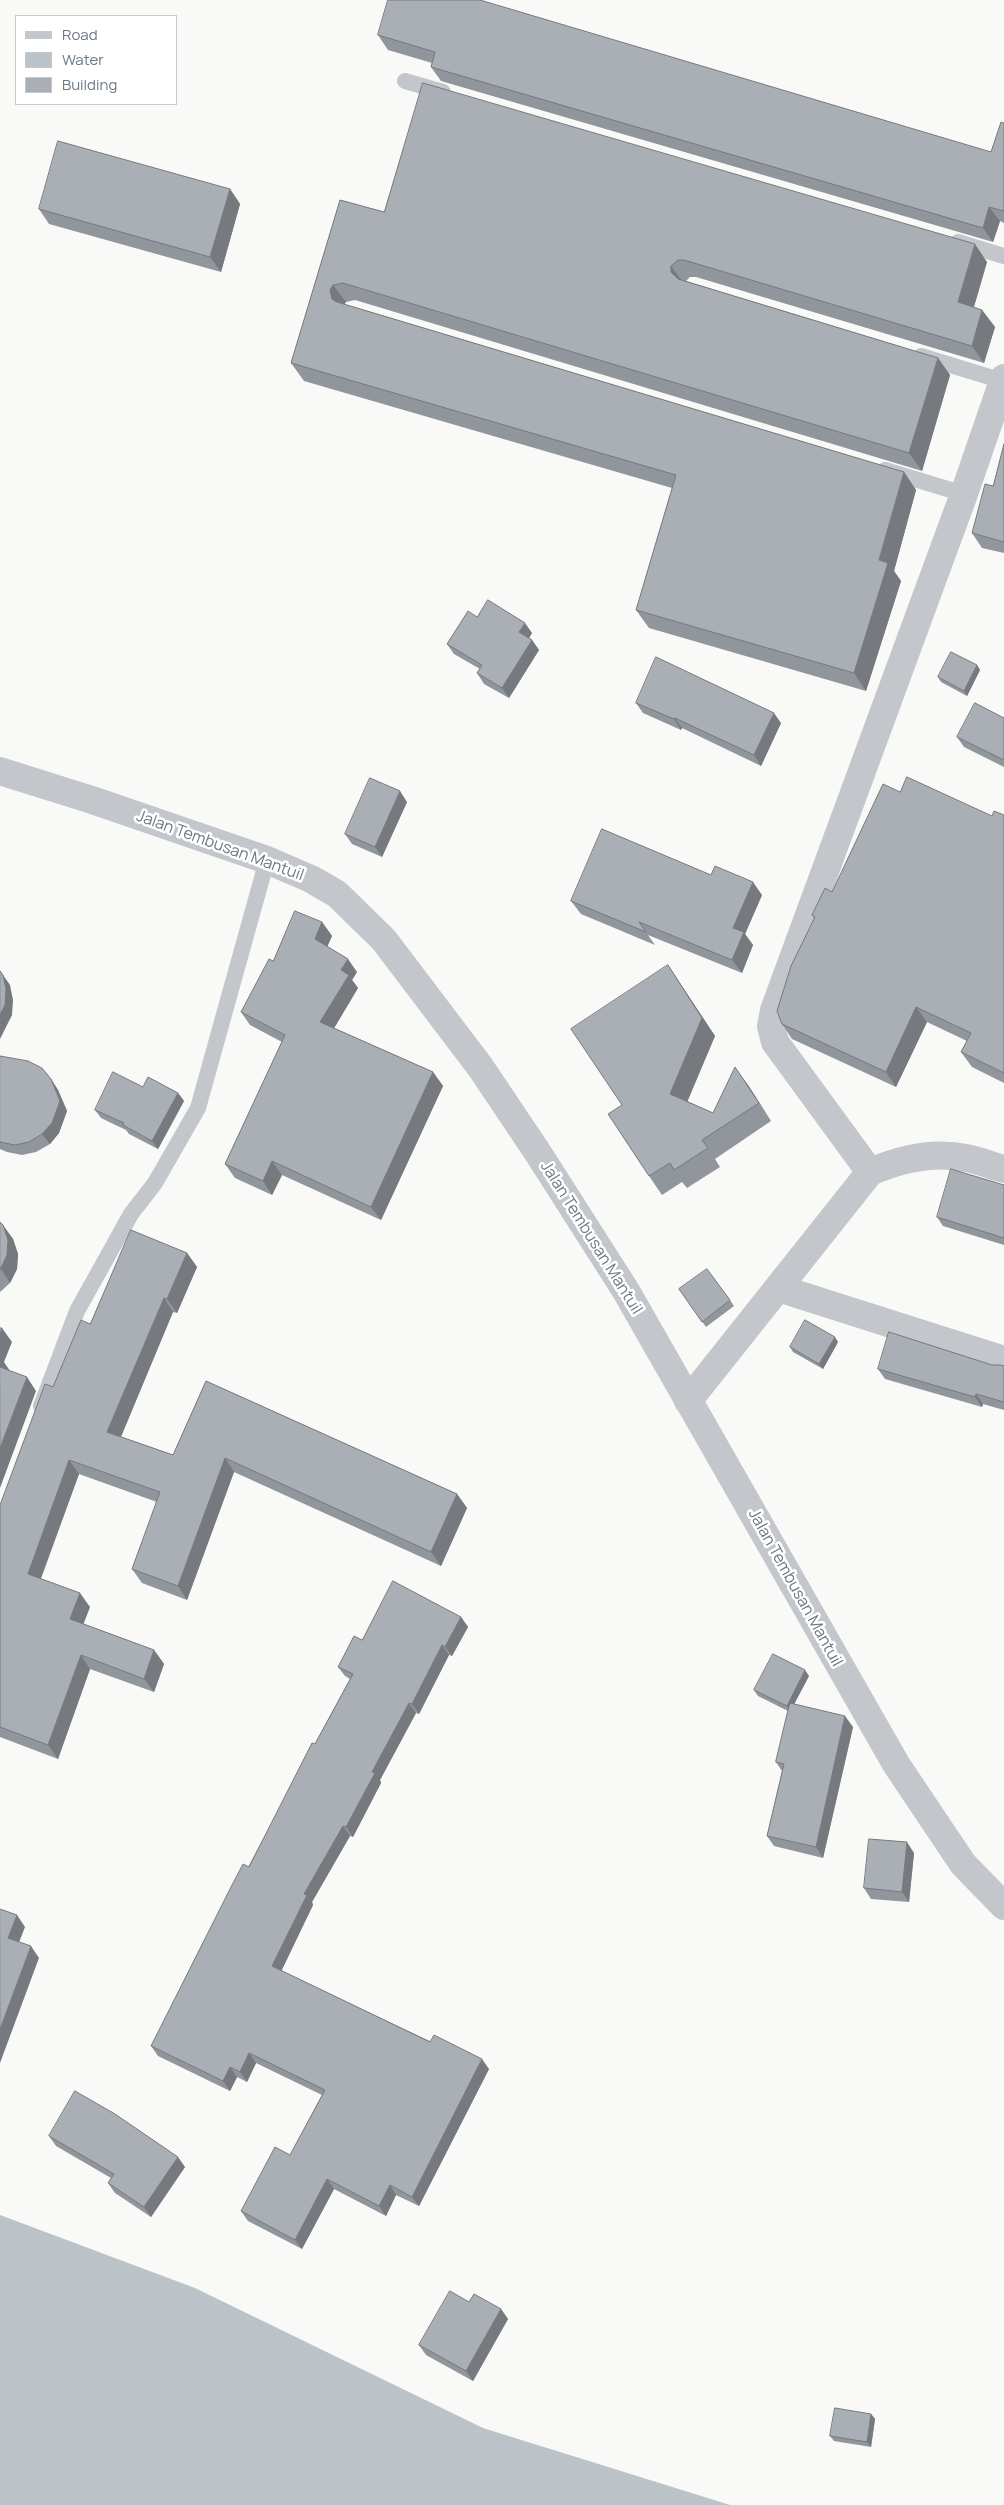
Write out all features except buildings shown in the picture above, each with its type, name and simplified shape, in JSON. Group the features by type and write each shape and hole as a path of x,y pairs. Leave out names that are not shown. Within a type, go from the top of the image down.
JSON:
{"street":[{"path":"870,1172 775,1042 772,1026 774,1010 964,494 1003,380"},
{"name":"Jalan Tembusan Mantuil","path":"0,771 92,800 267,860 311,878 337,894 384,940 481,1068 538,1153 626,1291 896,1764 963,1864 1004,1906"},
{"path":"688,1401 870,1172 893,1162 915,1157 966,1157 1004,1170"},
{"path":"778,1288 1004,1360"}],"lane":[{"path":"405,81 462,97"},
{"path":"947,239 1004,256"},
{"path":"909,353 1003,380"},
{"path":"868,465 964,494"},
{"path":"35,1423 77,1311 131,1214 155,1183 198,1108 267,860"}],"water":[{"path":"0,2215 195,2288 483,2428 730,2505 0,2505"}]}
